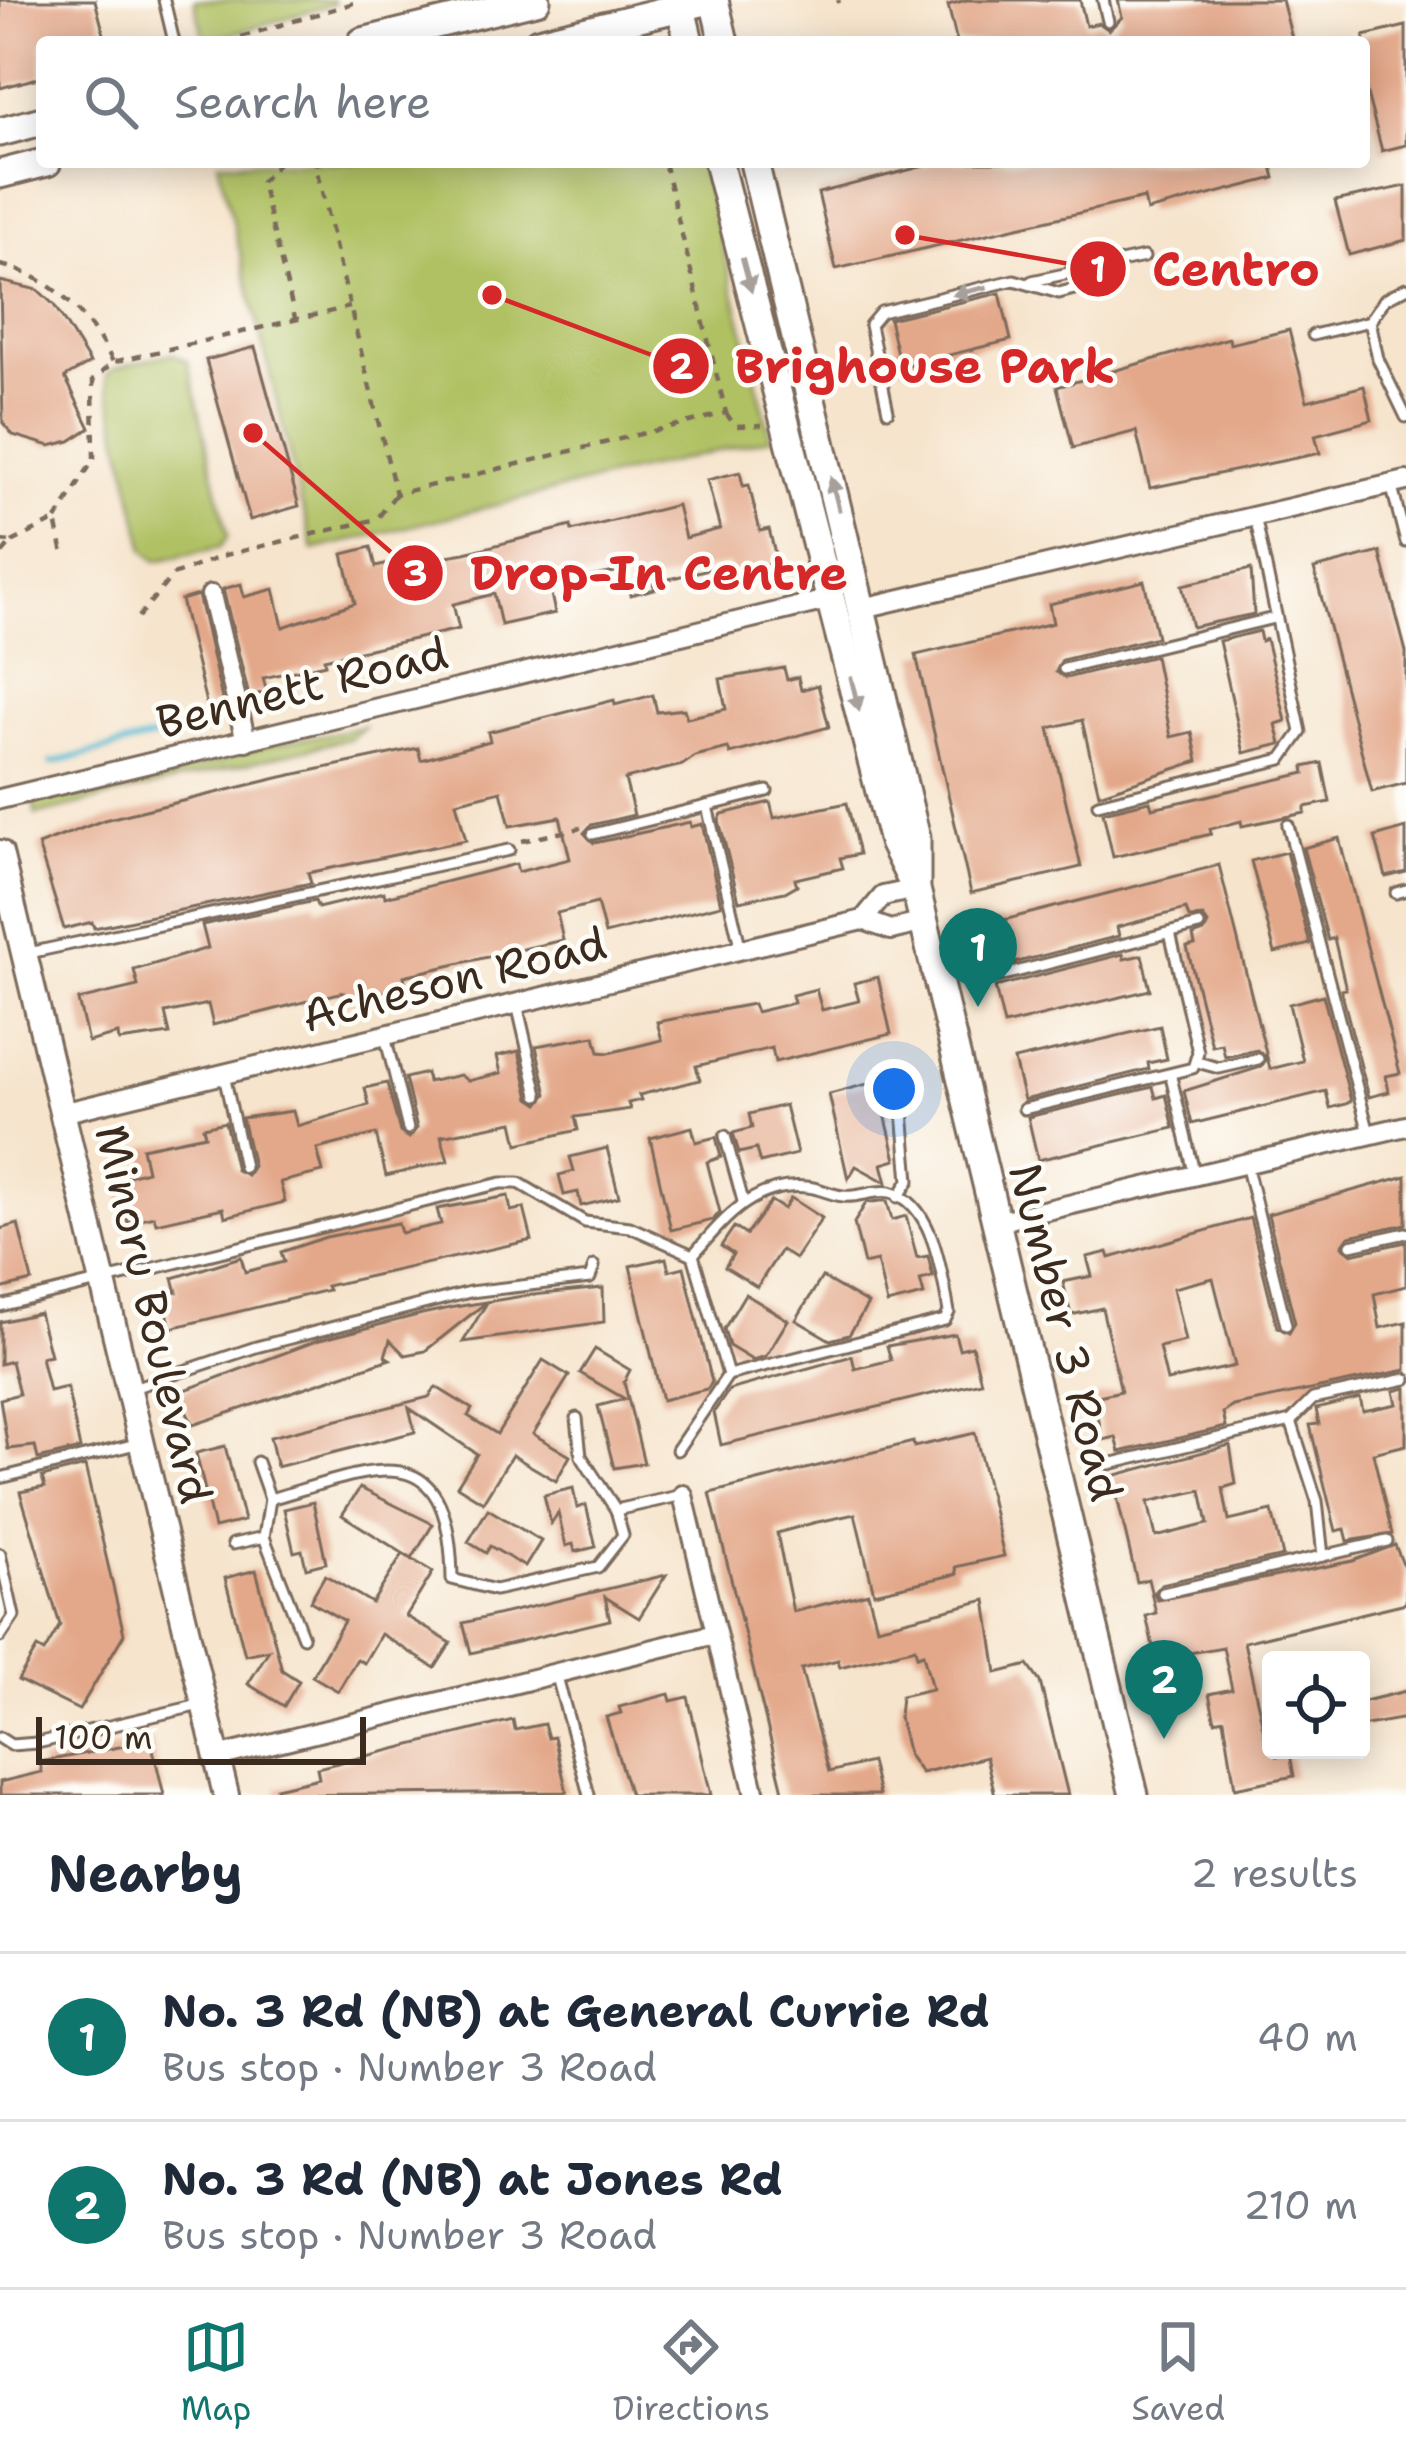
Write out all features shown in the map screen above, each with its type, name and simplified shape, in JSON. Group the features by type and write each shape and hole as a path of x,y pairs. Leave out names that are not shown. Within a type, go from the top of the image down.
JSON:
{"main road":[{"path":"387,36 536,0"},
{"path":"560,36 712,0 722,36"},
{"path":"680,4 688,36"},
{"path":"0,132 36,123"},
{"path":"0,174 36,165"},
{"name":"Number 3 Road","path":"720,168 892,842 916,889 1134,1795"},
{"name":"Number 3 Road","path":"755,168 916,838 916,889"},
{"path":"829,590 863,608"}],"street":[{"path":"863,608 1399,482"},
{"name":"Bennett Road","path":"0,799 245,741 829,590"},
{"path":"211,595 245,741"},
{"name":"Minoru Boulevard","path":"0,853 4,892 24,954 226,1795"},
{"name":"Acheson Road","path":"863,920 883,896 916,889"},
{"name":"Acheson Road","path":"62,1113 863,920 891,930 924,922"},
{"path":"996,1222 1406,1126"},
{"path":"683,1495 755,1795"},
{"path":"217,1757 715,1634"}],"lane":[{"path":"164,0 173,36"},
{"path":"1103,0 1108,20"},
{"path":"888,411 870,325 881,312 1014,280 1031,281 1144,257"},
{"path":"1031,281 1059,293 1097,283 1117,265"},
{"path":"1313,335 1370,321 1385,299 1406,288"},
{"path":"1370,321 1378,359 1406,417"},
{"path":"1399,482 1406,542"},
{"path":"1098,804 1282,759 1296,746 1301,732 1254,513"},
{"path":"1064,669 1274,618"},
{"path":"593,834 767,791"},
{"path":"707,806 741,950"},
{"path":"1288,825 1370,1135"},
{"path":"24,954 509,850"},
{"path":"988,979 1199,925"},
{"path":"1170,933 1197,1062"},
{"path":"517,1004 538,1095"},
{"path":"386,1036 408,1129"},
{"path":"1197,1062 1219,1068 1258,1059"},
{"path":"1024,1109 1171,1077 1188,1072 1197,1062"},
{"path":"224,1075 244,1167"},
{"path":"1171,1077 1195,1176"},
{"path":"898,1197 909,1181 902,1100"},
{"path":"724,1136 743,1202"},
{"path":"1246,1164 1286,1325"},
{"path":"0,1306 501,1183 519,1183 585,1222 630,1227 693,1255 728,1375"},
{"path":"677,1450 728,1375 946,1320 949,1312 938,1252 911,1204 888,1191 846,1197 810,1187 776,1187 743,1202 693,1255"},
{"path":"1351,1245 1406,1233"},
{"path":"128,1389 256,1347 470,1292 590,1278 594,1266"},
{"path":"1109,1464 1291,1421 1313,1399 1406,1378"},
{"path":"270,1498 369,1471 402,1469 441,1497 452,1529 452,1579 495,1590 598,1568 622,1535 616,1510 581,1456 577,1418"},
{"path":"1291,1421 1317,1501 1323,1556"},
{"path":"0,1478 141,1443"},
{"path":"257,1462 270,1498 264,1537 303,1636"},
{"path":"616,1510 683,1495"},
{"path":"233,1544 264,1537"},
{"path":"1163,1593 1387,1541"},
{"path":"0,1554 14,1616 0,1637"},
{"path":"556,1673 590,1795"},
{"path":"0,1738 11,1745 37,1744 204,1704"}],"path":[{"path":"242,36 336,4 354,3"},
{"path":"273,168 260,182 296,321"},
{"path":"316,168 396,494"},
{"path":"665,168 726,413 735,426 772,425"},
{"path":"0,265 25,270 94,325 112,362"},
{"path":"0,556 12,542 56,520 94,459 93,380 112,362 350,308"},
{"path":"138,617 173,574 225,555 377,519 396,494 726,413"},
{"path":"56,520 64,559"},
{"path":"0,541 12,542"},
{"path":"509,850 514,843 578,826 593,834"}],"green space":[{"path":"194,0 333,0 334,4 225,36 203,36"},
{"path":"219,168 703,168 771,438 313,550"},
{"path":"172,353 188,362 228,536 221,547 156,561 145,551 106,375 115,368"},
{"path":"366,726 351,738 36,815 33,800 76,796 266,746"}],"building":[{"path":"0,0 95,0 104,36 36,36 36,79 0,88"},
{"path":"966,0 1080,0 1086,26 1099,23 1109,30 1122,17 1118,0 1282,0 1291,36 956,36 948,5"},
{"path":"1406,26 1406,145 1382,151 1370,105 1370,36 1364,36"},
{"path":"916,168 1272,168 1275,178 1147,211 1144,198 836,269 818,193"},
{"path":"1406,186 1406,240 1349,255 1335,201"},
{"path":"0,281 38,290 54,305 90,363 65,377 90,428 70,441 50,446 13,435 3,423"},
{"path":"1000,293 1011,340 900,367 889,319"},
{"path":"1289,330 1307,401 1364,386 1372,420 1315,435 1320,453 1150,488 1136,431 1073,448 1057,387 1229,338 1230,344"},
{"path":"255,347 299,506 250,520 206,360"},
{"path":"740,472 743,486 749,485 760,531 769,529 777,562 731,575 728,564 653,583 655,589 630,595 625,570 549,585 555,613 501,625 494,594 453,604 459,629 324,659 325,664 263,678 267,692 249,696 223,589 241,584 244,597 274,589 283,627 355,603 343,554 371,547 376,567 440,552 441,557 465,553 571,526 572,531 677,505 685,538 720,529 707,480"},
{"path":"1380,552 1406,652 1406,783 1372,792 1314,569"},
{"path":"1251,569 1254,614 1192,627 1182,585"},
{"path":"1144,581 1157,637 1062,660 1056,672 1066,678 1155,656 1171,737 1192,732 1198,761 1099,794 1082,720 1049,728 1081,867 971,893 916,655 1053,623 1049,604"},
{"path":"198,595 223,703 207,707 181,600"},
{"path":"1259,631 1261,641 1266,639 1286,721 1276,724 1281,744 1244,753 1219,641"},
{"path":"784,668 787,680 798,677 801,690 818,685 829,727 730,754 728,748 695,756 682,765 625,779 634,815 591,825 584,833 594,843 690,822 691,827 702,824 721,905 605,934 597,903 557,913 563,940 404,976 406,987 345,1002 343,992 213,1025 208,1004 165,1013 170,1034 119,1041 118,1034 88,1042 78,1000 138,986 134,970 208,948 202,925 315,901 318,908 384,892 385,897 516,864 518,872 570,859 560,817 510,826 501,791 456,802 466,840 308,873 311,883 94,928 92,922 64,929 38,845 104,820 282,777 418,748 421,760 490,741 488,732 614,700 615,705 653,695 657,712 684,709 687,718 726,709 720,679"},
{"path":"1322,763 1330,802 1305,807 1305,813 1242,826 1241,821 1210,829 1211,834 1113,857 1103,812 1150,801 1152,808 1185,801 1305,773 1304,767"},
{"path":"770,802 774,818 847,803 859,854 840,858 843,868 795,879 797,885 785,892 739,901 719,820 722,814"},
{"path":"1406,828 1406,872 1386,877 1375,837"},
{"path":"1339,838 1400,1073 1386,1076 1389,1092 1369,1097 1341,990 1346,989 1334,938 1328,940 1303,848"},
{"path":"1286,852 1310,944 1275,953 1251,861"},
{"path":"1219,865 1270,1069 1303,1061 1289,1004 1323,995 1351,1101 1346,1104 1330,1108 1326,1091 1192,1124 1184,1091 1261,1067 1267,1058 1257,1050 1225,1057 1222,1044 1212,1046 1187,947 1195,945 1193,936 1204,932 1208,924 1203,917 1189,918 1186,909 1117,927 1119,936 990,969 980,926"},
{"path":"1123,954 1124,959 1142,955 1150,990 1004,1025 995,987"},
{"path":"878,977 891,1034 775,1062 772,1048 696,1066 700,1080 639,1095 641,1100 628,1103 630,1109 575,1117 578,1130 518,1144 513,1122 441,1136 448,1161 386,1176 376,1134 317,1149 323,1172 280,1182 285,1202 225,1217 223,1208 156,1223 154,1216 128,1222 117,1179 147,1171 142,1148 205,1135 203,1127 225,1122 236,1170 247,1175 253,1166 242,1118 293,1111 297,1126 369,1105 365,1088 387,1083 400,1132 409,1138 417,1128 405,1078 426,1073 428,1082 460,1075 468,1081 501,1073 497,1056 519,1051 530,1098 539,1104 547,1094 536,1046 595,1036 599,1052 609,1053 662,1040 657,1022 753,1004 756,1012 794,1003 792,995 816,989 822,1010 859,1001 854,983"},
{"path":"1160,1026 1167,1059 1148,1063 1149,1069 1024,1100 1014,1060"},
{"path":"871,1083 875,1098 889,1094 894,1114 886,1118 896,1160 882,1164 887,1183 856,1166 848,1179 829,1094"},
{"path":"1153,1087 1156,1098 1166,1095 1174,1128 1038,1160 1028,1117"},
{"path":"785,1105 797,1154 760,1163 756,1149 739,1153 733,1133 752,1128 749,1114"},
{"path":"692,1127 696,1142 716,1137 721,1157 707,1162 720,1212 713,1220 671,1230 650,1138"},
{"path":"607,1148 619,1197 581,1206 578,1192 564,1195 559,1175 574,1171 570,1157"},
{"path":"1406,1176 1406,1224 1349,1236 1342,1246 1352,1254 1406,1242 1406,1286 1374,1294 1380,1328 1406,1322 1406,1370 1233,1406 1223,1413 1226,1427 1120,1452 1116,1437 1103,1440 1094,1397 1121,1391 1102,1308 1071,1315 1063,1282 1092,1276 1087,1257 1108,1252 1110,1258 1250,1218 1277,1327 1289,1333 1295,1323 1268,1214","holes":["1213,1278 1235,1366 1167,1381 1159,1347 1185,1341 1173,1288"]},
{"path":"508,1196 511,1211 524,1208 532,1240 326,1286 328,1290 171,1328 163,1295 177,1292 173,1278 241,1257 245,1272 284,1262 281,1252 326,1237 398,1223 401,1233 441,1224 437,1209"},
{"path":"791,1198 822,1218 795,1259 781,1250 757,1287 725,1267 733,1254 721,1246 734,1227 746,1235 771,1201 784,1209"},
{"path":"887,1201 892,1220 906,1216 917,1258 928,1256 933,1277 920,1280 924,1295 887,1304 877,1261 864,1264 854,1223 866,1203"},
{"path":"18,1224 32,1281 0,1289 0,1229"},
{"path":"666,1258 669,1271 684,1267 712,1382 707,1389 662,1400 630,1266"},
{"path":"822,1277 868,1304 849,1335 830,1340 796,1320"},
{"path":"603,1288 604,1322 463,1342 488,1302"},
{"path":"745,1294 788,1320 766,1356 752,1360 729,1346 724,1329"},
{"path":"487,1302 425,1351 405,1355 390,1340 385,1356 390,1359 193,1425 177,1393 316,1341"},
{"path":"39,1313 50,1355 41,1357 49,1391 67,1387 80,1449 38,1459 35,1446 8,1449 0,1399 19,1394 11,1361 0,1364 0,1322"},
{"path":"955,1334 959,1349 972,1346 981,1382 721,1445 714,1412 729,1390 852,1356 855,1369 891,1360 887,1346"},
{"path":"595,1349 630,1370 624,1382 644,1463 614,1468 598,1406 625,1399 580,1373"},
{"path":"543,1360 569,1376 533,1434 570,1456 556,1481 512,1455 483,1502 457,1486 477,1454 409,1408 415,1432 277,1467 270,1437 429,1397 436,1387 472,1409 468,1416 497,1434"},
{"path":"1406,1388 1406,1445 1373,1453 1392,1534 1348,1541 1345,1529 1336,1531 1316,1450 1310,1425 1319,1424 1316,1409 1360,1398 1363,1411 1397,1404 1394,1391"},
{"path":"975,1433 1004,1556 956,1567 957,1574 874,1593 855,1514 813,1523 777,1533 793,1612 868,1593 877,1627 986,1600 997,1673 1028,1665 1040,1682 1068,1795 995,1795 986,1757 921,1773 908,1755 899,1717 901,1696 932,1689 923,1654 917,1656 915,1648 840,1667 838,1660 801,1669 829,1772 871,1762 879,1795 784,1795 710,1493 913,1442 914,1447"},
{"path":"1230,1445 1236,1484 1223,1488 1229,1521 1272,1511 1283,1556 1161,1584 1154,1592 1157,1600 1353,1561 1395,1545 1406,1572 1406,1603 1244,1642 1262,1723 1262,1759 1291,1759 1294,1776 1235,1788 1224,1719 1215,1721 1209,1694 1232,1689 1223,1647 1156,1659 1146,1616 1156,1613 1148,1579 1137,1582 1112,1476","holes":["1201,1490 1208,1524 1156,1537 1148,1502"]},
{"path":"225,1446 244,1521 214,1528 196,1453"},
{"path":"85,1466 124,1634 79,1710 18,1680 37,1648 44,1652 60,1625 20,1492 45,1487 42,1477"},
{"path":"360,1488 433,1524 412,1559 342,1515"},
{"path":"573,1488 577,1508 586,1505 596,1547 575,1552 573,1544 566,1546 558,1513 551,1524 544,1495"},
{"path":"313,1502 326,1563 306,1568 302,1550 294,1552 284,1509"},
{"path":"488,1509 541,1541 525,1567 490,1546 486,1553 468,1542"},
{"path":"403,1554 433,1572 406,1616 451,1643 435,1668 381,1634 364,1663 357,1659 338,1691 312,1676 344,1621 310,1601 325,1575 372,1603"},
{"path":"256,1570 282,1670 299,1681 284,1706 248,1684 269,1650 245,1655 225,1578"},
{"path":"666,1575 639,1618 605,1597 610,1620 471,1653 463,1623"},
{"path":"1406,1691 1406,1718 1370,1724 1370,1700"},
{"path":"669,1694 671,1701 688,1697 711,1795 630,1795 606,1717 621,1713 619,1707"},
{"path":"513,1720 515,1730 544,1724 548,1738 554,1737 567,1792 277,1795 276,1788 319,1778 317,1768"},
{"path":"151,1741 164,1795 0,1795 0,1782 42,1772 40,1762"}],"waterway":[{"path":"51,763 197,727"}],"place":[{"name":"Centro","path":"905,235"},
{"name":"Brighouse Park","path":"492,295"},
{"name":"Drop-In Centre","path":"253,433"},
{"name":"No. 3 Rd (NB) at General Currie Rd","path":"978,1007"},
{"name":"No. 3 Rd (NB) at Jones Rd","path":"1164,1739"}]}
